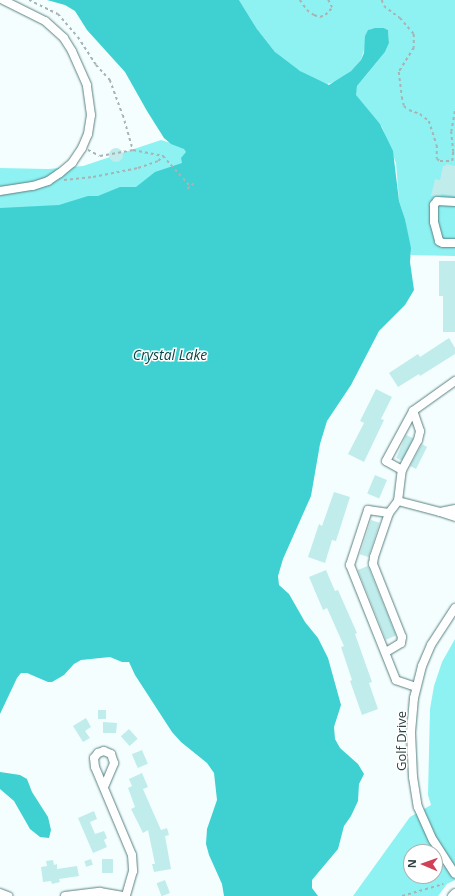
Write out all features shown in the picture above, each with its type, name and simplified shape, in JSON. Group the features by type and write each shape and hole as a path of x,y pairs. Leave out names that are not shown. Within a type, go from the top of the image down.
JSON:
{"street":[{"path":"0,191 26,188 48,181 66,168 82,148 90,128 90,102 85,81 69,47 56,29 45,21 3,0"},
{"path":"455,202 437,200 434,205 434,216 439,241 442,243 455,243"},
{"path":"402,470 386,461 413,411 455,381"},
{"path":"386,652 401,643 402,637 373,564 374,556 389,513 398,501 402,470 418,440 420,431 413,411"},
{"path":"398,501 455,517"},
{"path":"440,512 455,509"},
{"path":"389,513 368,510 350,565 396,680 416,687"},
{"name":"Golf Drive","path":"455,608 429,650 416,687 411,733 412,771 415,796 430,834 455,874"},
{"path":"66,896 100,892 125,896 133,871 132,855 104,788"},
{"path":"0,893 8,896"},
{"path":"452,896 455,893"}],"path":[{"path":"29,0 58,14 78,37 96,65 110,80 123,115 133,150"},
{"path":"300,0 307,10 314,16 320,17 325,16 332,8 328,0"},
{"path":"382,0 384,6 400,18 414,34 414,48 399,72 402,97 404,106 408,110 420,114 430,121 437,145 437,159 440,161 452,161 453,152 451,132 455,110"},
{"path":"82,148 100,156 133,150 163,156 190,186"},
{"path":"61,180 121,172 158,161 163,156"},
{"path":"187,189 194,183"},
{"path":"402,896 443,884"}],"shaded area":[{"path":"239,0 455,0 455,256 411,255 405,219 399,201 396,163 382,127 355,95 357,86 385,52 389,43 388,30 384,28 370,29 361,60 351,71 335,82 327,84 310,77 288,64 275,52 257,29"},
{"path":"161,140 194,150 187,166 129,193 46,210 0,213 0,168 48,169 83,166"},
{"path":"455,639 455,880 447,884 438,896 353,896 410,817 431,805 428,795 430,709 434,686 442,662"}],"water":[{"name":"Crystal Lake","path":"47,0 239,0 257,29 275,52 300,71 329,85 351,71 361,60 364,53 365,36 368,30 384,28 388,30 389,43 385,52 357,86 356,95 380,124 393,151 399,201 405,219 411,248 410,262 414,290 405,305 379,331 351,385 327,421 320,444 311,496 283,559 278,576 279,585 289,594 305,622 318,638 328,658 341,705 334,727 335,739 340,748 358,764 364,774 359,784 358,801 351,816 344,826 338,849 312,880 312,888 318,896 224,896 222,884 209,855 206,844 207,829 217,800 214,773 207,763 181,742 172,732 135,675 129,662 122,662 110,657 81,660 74,664 64,675 52,682 48,682 27,673 21,673 17,678 0,714 0,208 59,205 88,196 98,196 120,187 136,187 155,172 182,163 181,158 186,152 184,149 171,144 164,138 125,72 87,30 75,11 65,5"},
{"path":"0,772 20,775 27,779 32,792 48,817 51,830 49,838 40,837 30,829 14,801 0,789"}],"building":[{"path":"116,148 121,150 123,155 121,160 116,162 111,160 109,155 111,150"},
{"path":"446,164 455,166 455,196 441,194 441,196 431,196 435,179 440,180 443,166 446,166"},
{"path":"439,261 455,261 455,332 443,332 443,296 439,296"},
{"path":"449,338 455,348 455,354 420,376 419,374 398,387 389,373 418,354 420,357"},
{"path":"376,389 392,397 381,419 384,420 364,462 348,454 364,423 360,421"},
{"path":"406,435 413,438 404,461 396,458"},
{"path":"422,444 427,447 416,469 410,466"},
{"path":"375,475 387,480 379,498 367,493"},
{"path":"334,492 350,497 336,541 332,540 325,563 308,557 319,524 322,526"},
{"path":"371,520 380,523 368,557 360,554"},
{"path":"368,566 396,636 386,640 358,570"},
{"path":"326,570 335,591 338,590 357,633 355,634 372,682 369,683 378,709 362,715 350,681 352,680 341,647 344,646 327,608 323,610 309,577"},
{"path":"98,710 106,710 106,719 98,719"},
{"path":"86,718 91,727 85,731 90,738 83,742 73,726"},
{"path":"103,722 117,723 116,733 103,733"},
{"path":"129,729 138,739 130,746 121,736"},
{"path":"142,750 148,764 138,768 132,754"},
{"path":"142,773 148,787 143,789 161,830 167,828 169,835 165,836 171,869 154,872 152,864 155,864 148,830 143,833 131,809 135,807 128,788 132,786 129,779"},
{"path":"94,811 97,819 90,822 95,834 104,831 107,838 104,840 107,847 93,853 78,818"},
{"path":"91,859 93,865 86,867 84,861"},
{"path":"102,859 113,859 113,873 102,873"},
{"path":"53,860 54,865 57,864 57,869 77,866 79,876 59,879 60,882 52,884 51,881 43,882 41,867 47,866 46,861"},
{"path":"165,880 170,893 162,896 157,883"}]}
